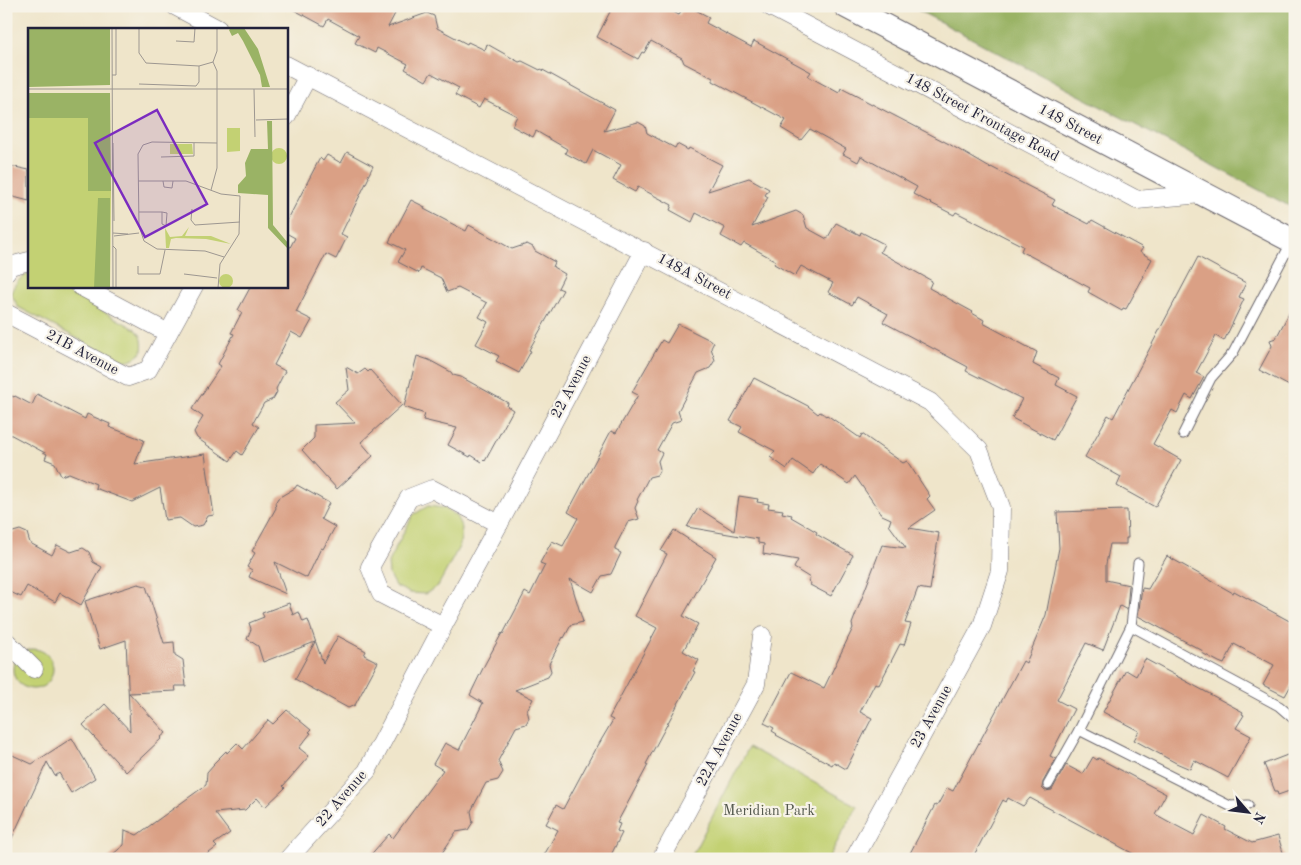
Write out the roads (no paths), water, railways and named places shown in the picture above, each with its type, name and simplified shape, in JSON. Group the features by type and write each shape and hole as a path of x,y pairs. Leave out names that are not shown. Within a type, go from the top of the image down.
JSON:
{"main road":[{"name":"148 Street","path":"846,6 1294,242"}],"street":[{"path":"175,6 216,28"},
{"name":"148 Street Frontage Road","path":"769,6 1137,200 1202,194"},
{"name":"148A Street","path":"288,65 930,402 979,450 1001,507 1000,570"},
{"path":"288,113 308,76"},
{"name":"22 Avenue","path":"288,859 367,771 644,251"},
{"path":"6,272 10,266 28,261"},
{"path":"84,288 168,333"},
{"name":"21B Avenue","path":"6,314 128,377 148,370 193,288"},
{"path":"443,626 381,594 370,567 409,498 432,489 499,524"},
{"name":"23 Avenue","path":"854,859 982,626 1000,570"},
{"name":"22A Avenue","path":"662,859 756,684 762,636"},
{"path":"6,641 34,669"}],"lane":[{"path":"1183,434 1211,378 1233,353 1294,242"},
{"path":"1048,785 1079,730 1131,626 1138,563"},
{"path":"1131,626 1279,706 1295,720"},
{"path":"1079,730 1230,806 1248,805"}],"park label":[{"name":"Meridian Park","path":"769,811"}]}
